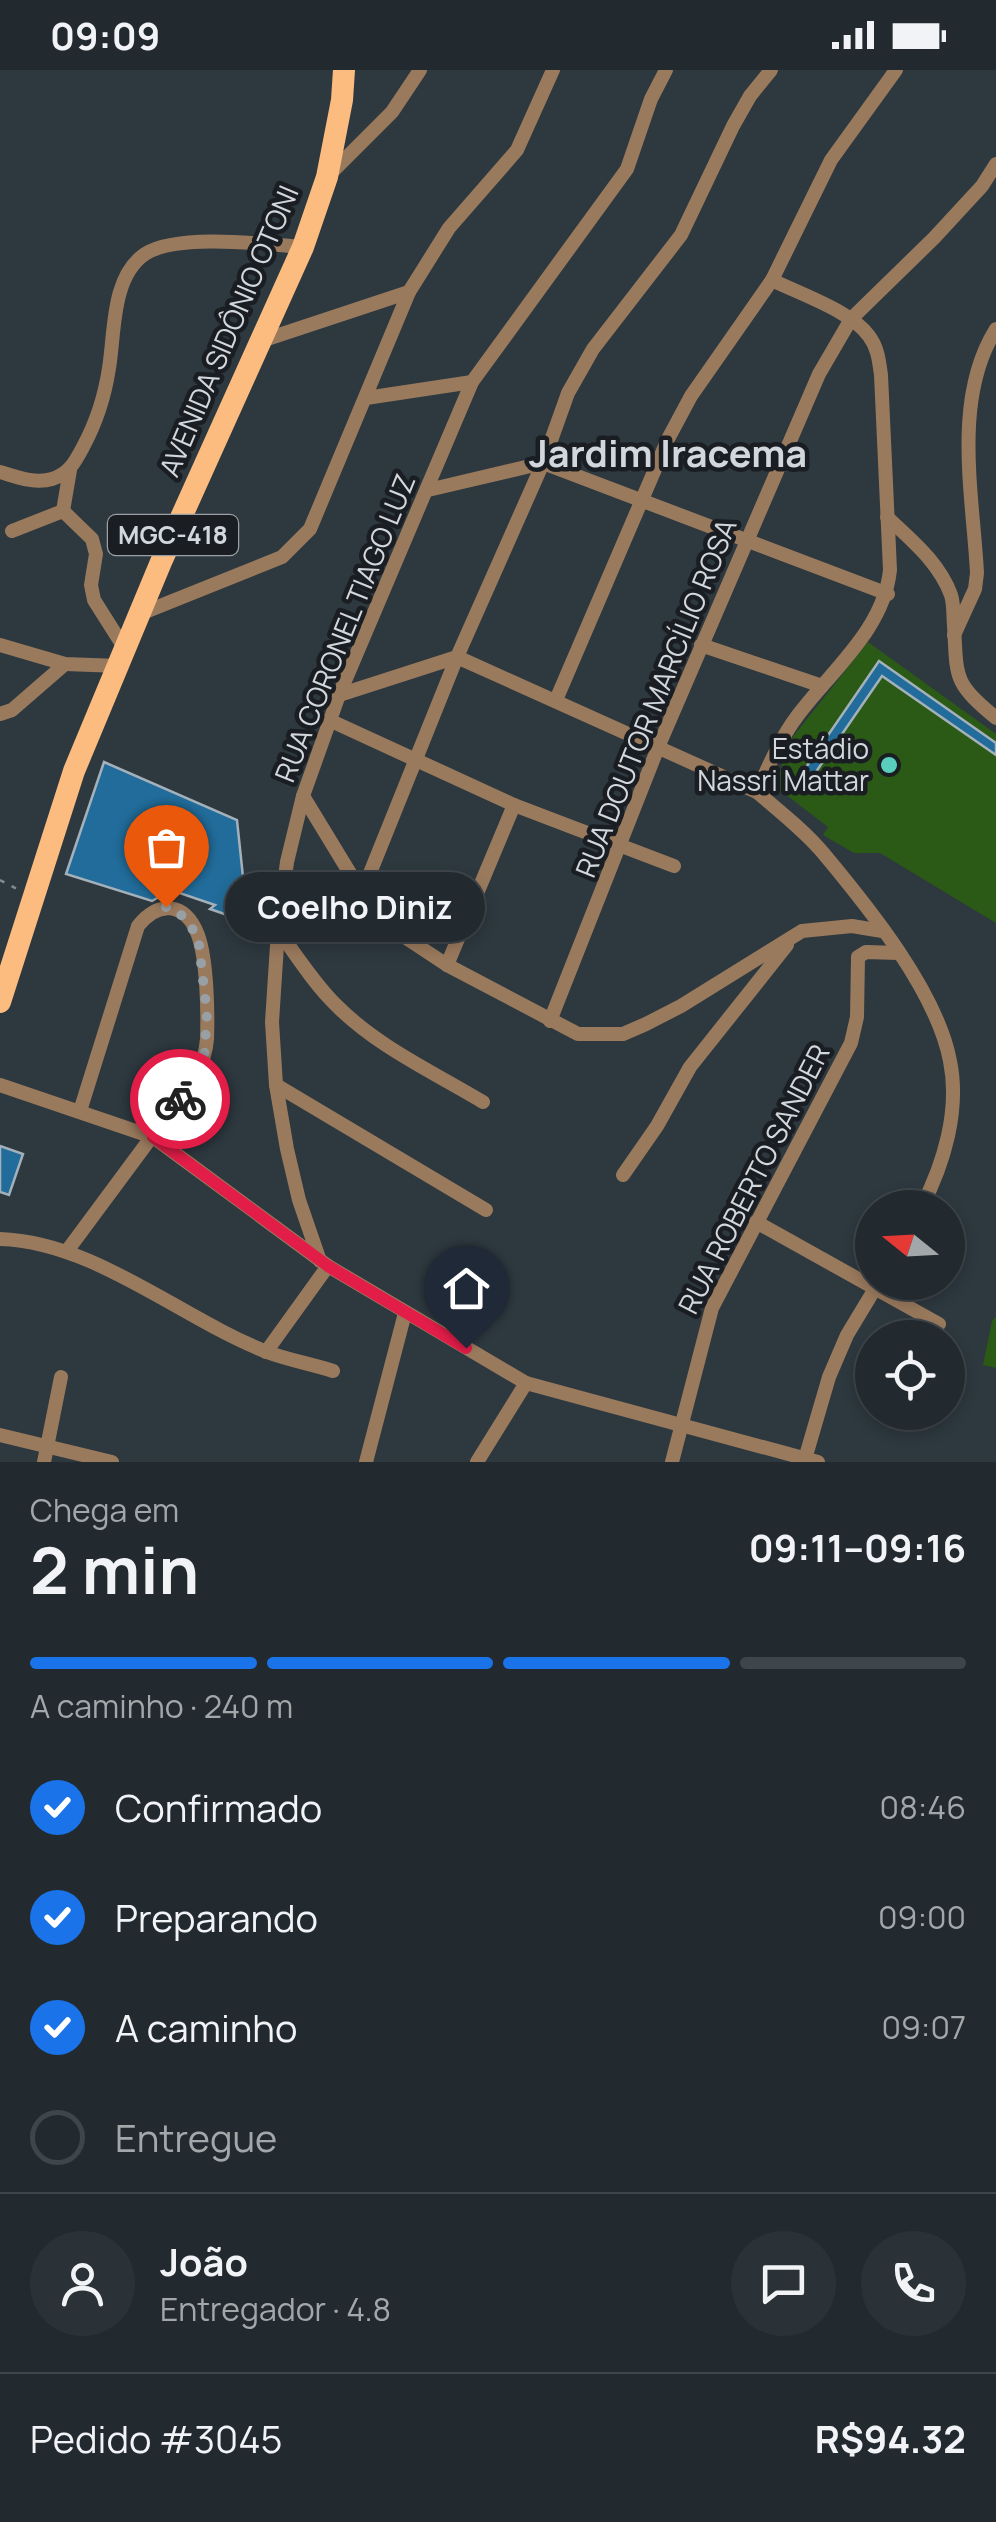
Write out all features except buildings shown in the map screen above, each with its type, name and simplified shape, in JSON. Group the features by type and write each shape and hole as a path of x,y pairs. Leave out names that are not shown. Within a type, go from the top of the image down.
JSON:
{"main road":[{"name":"AVENIDA SIDÔNIO OTONI","path":"0,1002 74,771 139,615 304,247 327,176 344,70"}],"street":[{"path":"327,176 392,112 420,70"},
{"path":"139,615 259,568 298,544 322,504 410,292 449,228 517,150 553,70"},
{"name":"RUA CORONEL TIAGO LUZ","path":"324,1264 299,1200 276,1085 272,1022 287,862 302,796 339,695 472,382 628,169 651,100 666,70"},
{"path":"362,893 414,758 543,463 568,393 593,349 681,235 760,70"},
{"path":"750,96 771,70"},
{"path":"556,700 642,498 691,396 772,280 831,160 896,70"},
{"name":"RUA DOUTOR MARCÍLIO ROSA","path":"550,1021 659,745 819,374 850,319 934,238 982,186 996,164"},
{"path":"63,511 70,470 102,402 120,294 133,266 145,254 164,247 204,242 304,247"},
{"path":"757,792 782,738 874,621 888,594 890,570 882,375 877,350 868,334 850,319 772,280"},
{"path":"260,341 410,292"},
{"path":"954,635 975,590 978,573 970,425 974,381 996,330"},
{"path":"366,398 472,382"},
{"path":"428,490 543,463 888,594"},
{"path":"0,472 31,480 52,479 70,470"},
{"path":"12,530 63,511"},
{"path":"0,646 65,664 122,658 94,600 91,574 96,554 92,539 63,511"},
{"path":"887,517 942,575 952,598 958,680 996,718"},
{"path":"701,645 822,686"},
{"path":"339,695 457,657 757,792 823,853 898,953 936,1013 951,1062 953,1108 946,1144 928,1190"},
{"path":"0,714 12,710 65,664"},
{"path":"329,720 514,805 674,866"},
{"path":"302,796 362,893 394,930 447,966 578,1034 623,1034 681,1006 802,931 852,926 882,931"},
{"path":"447,966 514,805"},
{"path":"67,1251 196,1077 204,1059 207,1041 198,936 178,911 166,907 150,911 138,926 80,1111"},
{"path":"278,930 333,1002 356,1024 483,1102"},
{"path":"623,1175 657,1126 690,1066 802,931"},
{"name":"RUA ROBERTO SANDER","path":"672,1462 712,1308 851,1042 857,1017 858,957 866,952 898,953"},
{"path":"276,1085 486,1210"},
{"path":"0,1086 153,1137 324,1264 526,1383 811,1461 829,1377 847,1335 869,1300"},
{"path":"756,1222 855,1273"},
{"path":"0,1239 67,1251 266,1352 334,1371"},
{"path":"266,1352 324,1264"},
{"path":"901,1300 933,1320"},
{"path":"366,1462 406,1313"},
{"path":"44,1462 62,1377"},
{"path":"477,1462 526,1383"},
{"path":"0,1435 112,1462"}],"path":[{"path":"0,880 34,896"}],"green space":[{"name":"Estádio Nassri Mattar","path":"868,642 996,734 996,923 880,853 854,853 823,835 828,827 776,787 788,743"},
{"path":"996,1317 996,1368 983,1365"}],"way so far":[{"path":"166,907 178,911 198,936 207,1014 204,1059 180,1099"}],"place":[{"name":"Estádio Nassri Mattar","path":"889,765"},
{"name":"Coelho Diniz","path":"166,907"}],"district":[{"name":"Jardim Iracema","path":"668,454"}],"route":[{"path":"180,1099 153,1137 328,1266 466,1348"}]}
